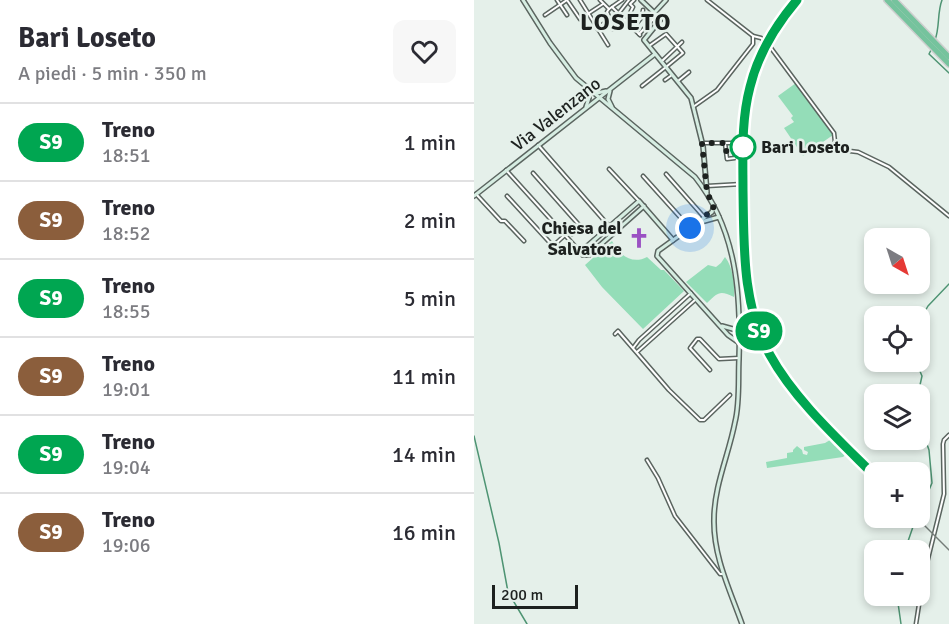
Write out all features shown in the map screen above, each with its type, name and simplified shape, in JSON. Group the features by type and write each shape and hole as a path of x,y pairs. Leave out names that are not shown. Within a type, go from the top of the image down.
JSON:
{"highway":[{"path":"887,0 918,29 949,64"},
{"path":"894,0 918,29"},
{"path":"937,49 949,57"}],"main road":[{"path":"523,0 560,58 585,87 685,167 707,192 723,226 735,268 740,332 736,419 718,487 714,516 715,536 723,574 742,624"},
{"path":"641,0 661,19 641,36 691,98 702,143 707,192"},
{"path":"656,14 666,0"},
{"name":"Via Valenzano","path":"475,195 656,54"},
{"path":"585,87 597,93 610,89 608,99 614,110"},
{"path":"585,87 589,98 586,108"},
{"path":"586,108 600,103 614,110"},
{"path":"644,206 589,255 583,255 583,249 639,201 644,206 673,240"},
{"path":"714,206 711,213 657,254 658,259 739,343"},
{"path":"711,213 719,217"},
{"path":"698,223 719,217"},
{"path":"714,220 723,226"},
{"path":"731,329 740,321"},
{"path":"722,326 740,332"},
{"path":"728,334 740,332"}],"street":[{"path":"557,0 567,15"},
{"path":"545,15 567,0 580,19 603,4"},
{"path":"580,0 608,45"},
{"path":"600,0 641,36 656,14"},
{"path":"618,14 632,0"},
{"path":"627,22 633,7 630,4 632,0"},
{"path":"707,0 772,48 834,133 835,142 841,150 858,152 889,167 949,216"},
{"path":"622,9 619,2 607,12 614,28 633,18"},
{"path":"594,9 597,14"},
{"path":"633,28 642,17 643,10"},
{"path":"597,28 616,18"},
{"path":"620,24 623,27"},
{"path":"642,86 683,53 666,34 649,46"},
{"path":"693,107 717,90 753,44 753,36"},
{"path":"662,62 682,42"},
{"path":"678,81 689,72"},
{"path":"665,80 672,75"},
{"path":"702,143 725,143 735,143 735,158 727,159 725,143"},
{"path":"538,146 609,226"},
{"path":"726,151 735,151"},
{"path":"609,169 639,201"},
{"path":"506,170 583,255"},
{"path":"507,195 553,246 565,235 570,232 572,234 580,226 533,173"},
{"path":"666,174 704,218"},
{"path":"643,176 690,228"},
{"path":"707,186 742,184"},
{"path":"475,195 524,241"},
{"path":"633,348 691,293"},
{"path":"637,352 697,299"},
{"path":"615,334 618,331 669,390 700,420 704,420 730,395"},
{"path":"710,370 690,348 690,345 697,339 700,339 719,359 739,358"},
{"path":"916,624 923,579 944,494 944,440 949,435"},
{"path":"647,460 675,516 720,574 723,574"}],"shaded area":[{"path":"747,85 753,88 748,113 748,182 738,182 736,140"}],"green space":[{"path":"796,83 833,135 803,156 784,128 794,122 791,118 793,116 778,96"},
{"path":"612,241 618,251 626,257 636,260 647,257 661,270 664,270 684,291 643,329 602,287 585,265"},
{"path":"725,257 733,276 734,297 719,293 707,303 686,282 708,265 716,267"},
{"path":"830,440 835,446 837,441 842,446 846,454 843,457 767,468 766,462 787,458 787,453 793,452 797,446 803,454 807,455 808,452 804,450 804,447"}],"waterway":[{"path":"935,40 942,0"},
{"path":"931,50 929,54 949,73"},
{"path":"928,306 949,284"},
{"path":"920,372 920,384"},
{"path":"474,436 508,592 527,624"},
{"path":"929,450 932,483 930,488"},
{"path":"908,540 913,528"},
{"path":"898,606 901,624"}],"railway":[{"path":"797,0 763,52 753,75 747,100 743,139 743,191 749,296 761,336 780,371 804,403 864,465"},
{"path":"927,528 949,550"}],"train":[{"name":"S9","path":"797,0 785,14 761,55 745,109 742,149 747,287 758,328 777,368 796,393 864,464"}],"place":[{"name":"Bari Loseto","path":"743,147"},
{"name":"Chiesa del Salvatore","path":"639,238"}],"district":[{"name":"LOSETO","path":"626,22"}],"route":[{"path":"690,228 714,209 707,192 702,143 725,143 726,151 735,151 743,147"}]}
